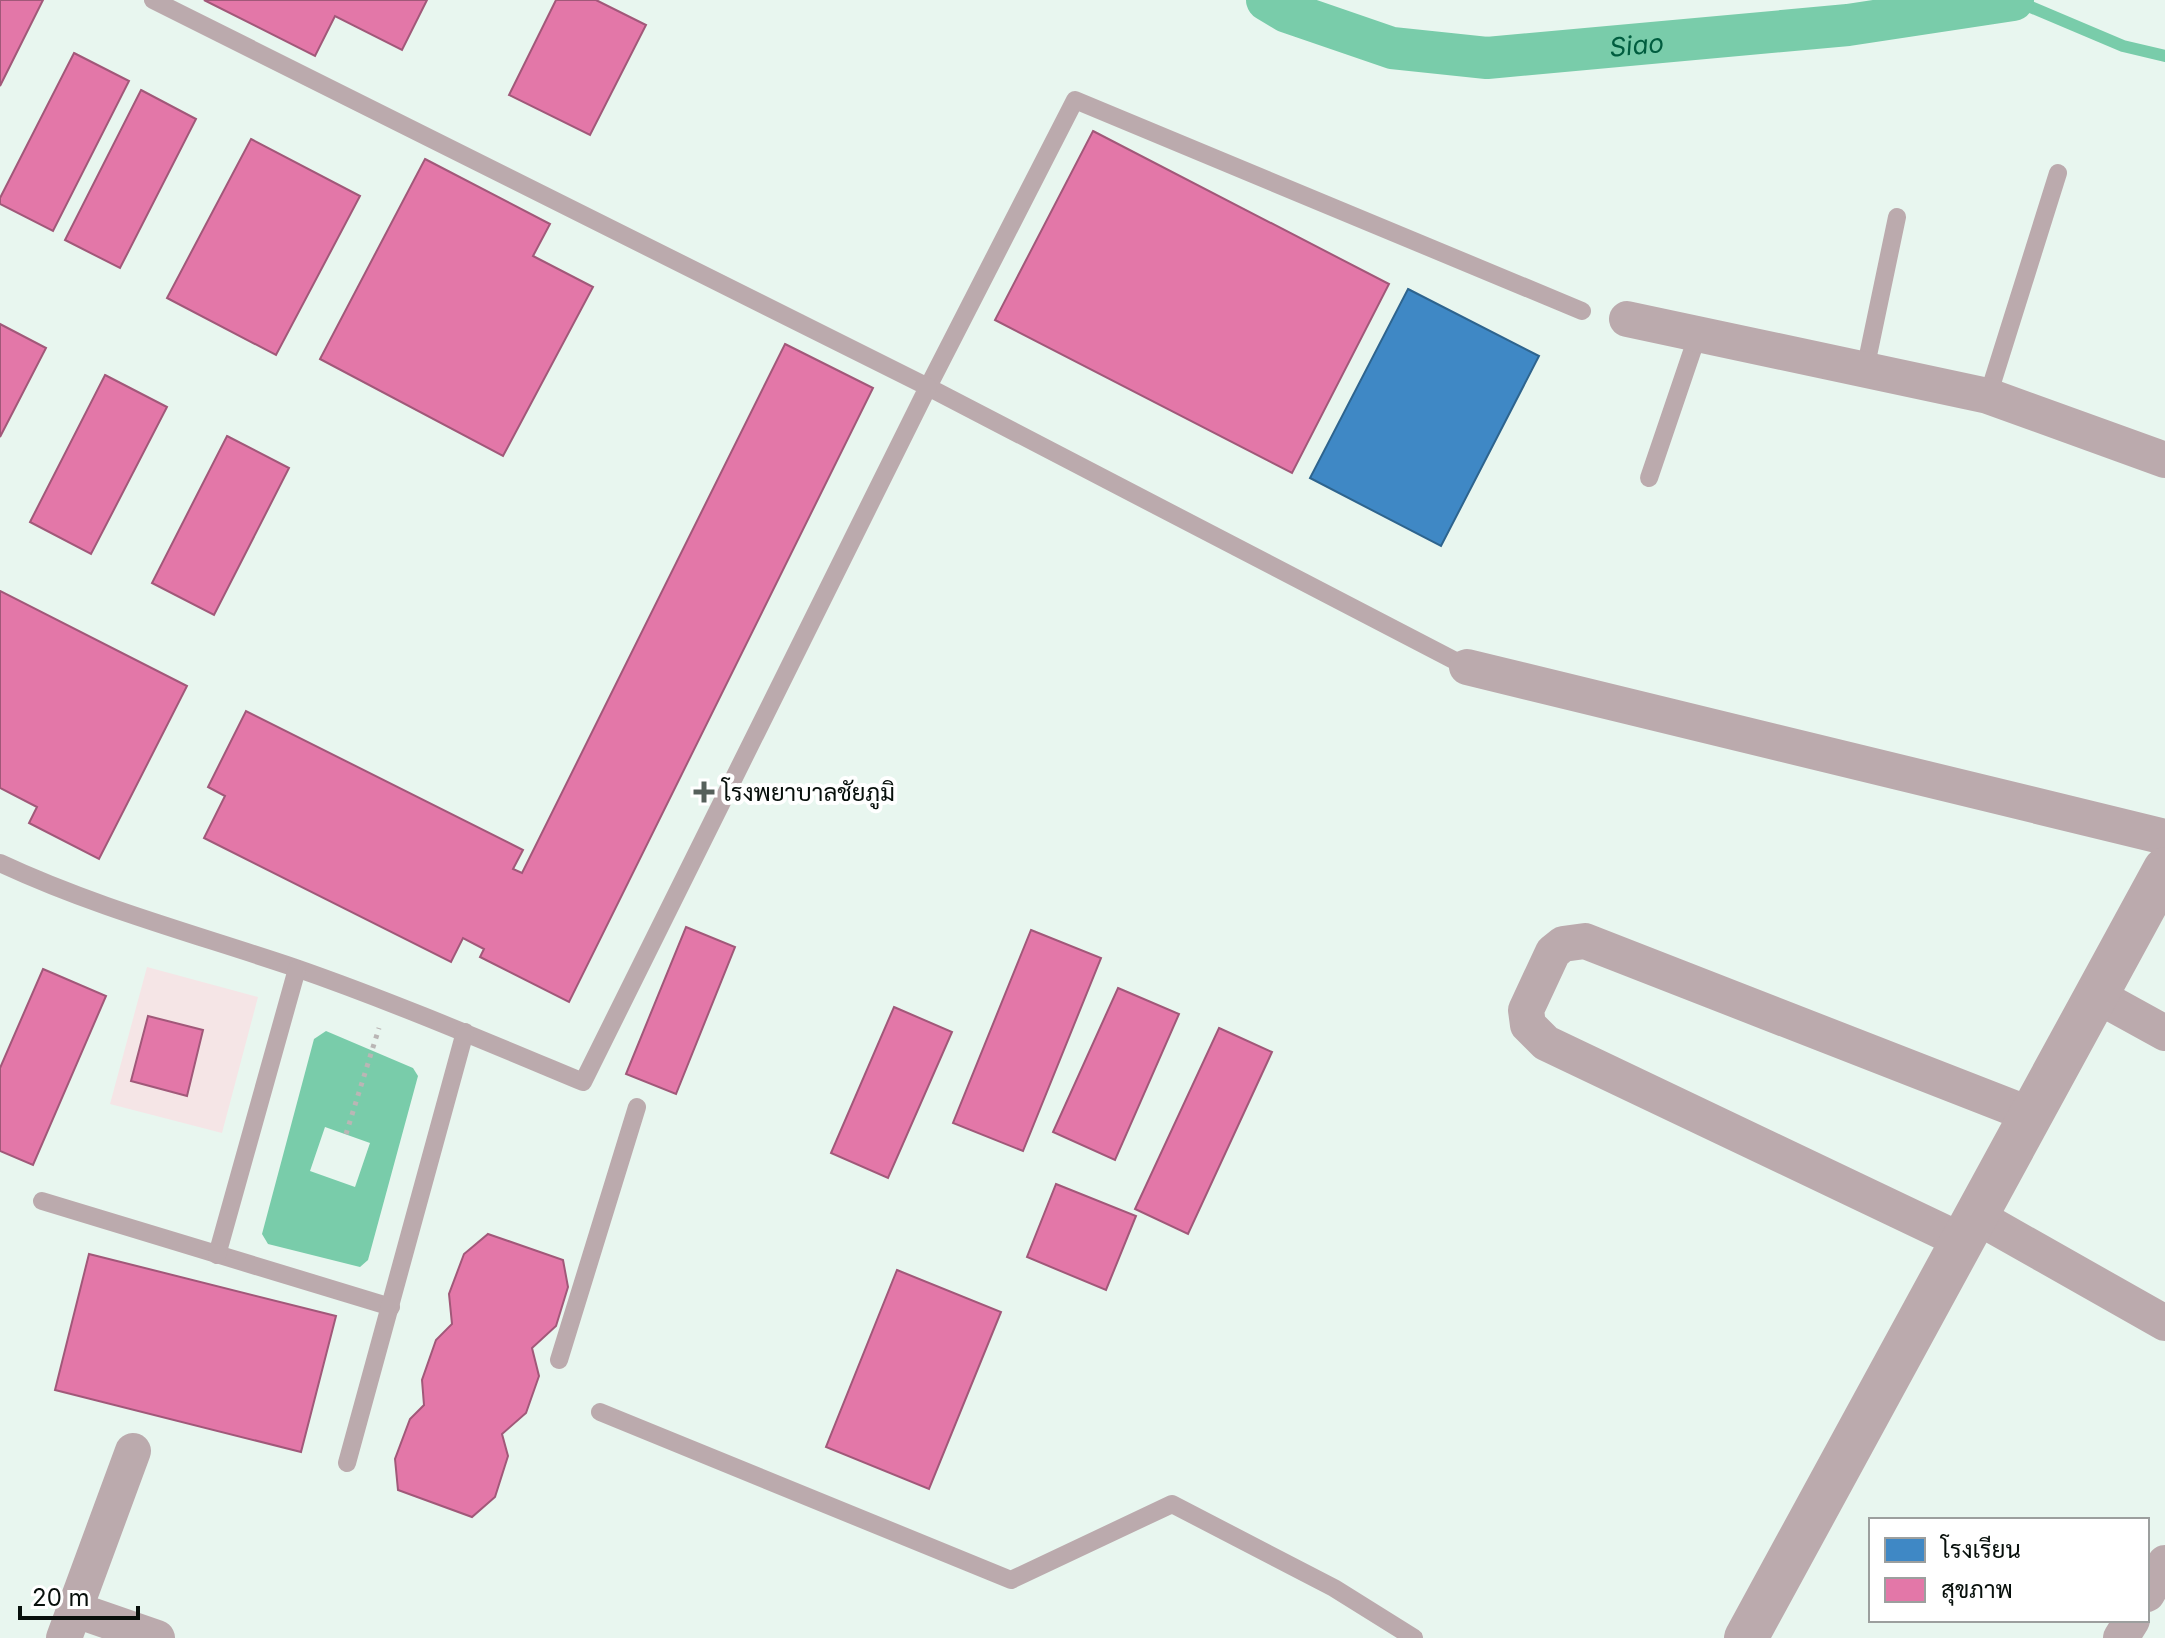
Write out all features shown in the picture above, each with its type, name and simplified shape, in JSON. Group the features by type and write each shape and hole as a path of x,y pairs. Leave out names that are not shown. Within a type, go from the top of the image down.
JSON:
{"street":[{"path":"1627,319 1988,396 2165,460"},
{"path":"1467,667 2165,837"},
{"path":"1746,1638 2165,869"},
{"path":"2031,1115 1585,941 1563,944 1553,952 1526,1010 1528,1025 1546,1043 1969,1228 2165,1323"},
{"path":"2096,995 2165,1033"},
{"path":"133,1451 70,1624 157,1638"},
{"path":"2149,1591 2165,1563"}],"lane":[{"path":"153,0 928,387 1467,667"},
{"path":"0,863 52,887 297,969 465,1032 583,1082 928,387 1075,100 1582,311"},
{"path":"1988,396 2058,173"},
{"path":"1865,370 1897,217"},
{"path":"1649,478 1698,334"},
{"path":"217,1255 297,969"},
{"path":"347,1463 465,1032"},
{"path":"559,1360 637,1107"},
{"path":"42,1201 391,1307"},
{"path":"600,1412 1011,1580 1172,1504 1334,1588 1414,1638"}],"path":[{"path":"346,1134 372,1051"}],"shaded area":[{"path":"147,967 258,997 222,1133 110,1104"},
{"path":"326,1031 413,1068 418,1076 368,1260 360,1267 268,1244 262,1234 314,1039","holes":["325,1127 370,1143 355,1187 310,1171"]}],"building: โรงเรียน":[{"path":"1408,289 1539,356 1441,546 1310,478"}],"building: สุขภาพ":[{"path":"0,0 43,0 0,86"},
{"path":"204,0 427,0 402,50 335,16 315,56"},
{"path":"556,0 596,0 646,25 590,135 509,95"},
{"path":"74,53 129,81 53,231 0,204 0,198"},
{"path":"141,90 196,119 120,268 65,240"},
{"path":"1093,131 1389,284 1292,473 995,320"},
{"path":"251,139 360,196 276,355 167,298"},
{"path":"425,159 550,224 533,256 593,287 503,456 320,359"},
{"path":"0,324 46,348 0,437"},
{"path":"785,344 873,388 569,1002 480,957 484,949 463,938 451,962 204,838 225,796 208,787 246,711 523,850 513,869 522,873"},
{"path":"105,375 167,407 91,554 30,522"},
{"path":"227,436 289,468 214,615 152,583"},
{"path":"0,591 187,686 99,859 29,823 37,807 0,788"},
{"path":"686,927 735,947 676,1094 626,1074"},
{"path":"1031,930 1101,958 1023,1151 953,1123"},
{"path":"43,969 106,996 33,1165 0,1151 0,1068"},
{"path":"1118,988 1179,1014 1115,1160 1053,1132"},
{"path":"894,1007 952,1032 888,1178 831,1153"},
{"path":"148,1016 203,1030 187,1096 131,1081"},
{"path":"1219,1028 1272,1052 1188,1234 1135,1209"},
{"path":"1056,1184 1136,1216 1106,1290 1027,1257"},
{"path":"488,1234 563,1260 568,1287 556,1326 532,1348 539,1376 526,1413 502,1434 508,1456 495,1497 472,1517 398,1490 395,1459 410,1419 424,1405 422,1380 436,1340 452,1324 449,1294 464,1254"},
{"path":"89,1254 336,1316 301,1452 55,1390"},
{"path":"897,1270 1001,1312 929,1489 826,1447"}],"waterway":[{"name":"Siao","path":"1267,0 1287,12 1392,48 1487,58 1848,25 2013,0"},
{"path":"2014,0 2123,46 2165,56"}],"place":[{"name":"โรงพยาบาลชัยภูมิ","path":"704,792"}]}
